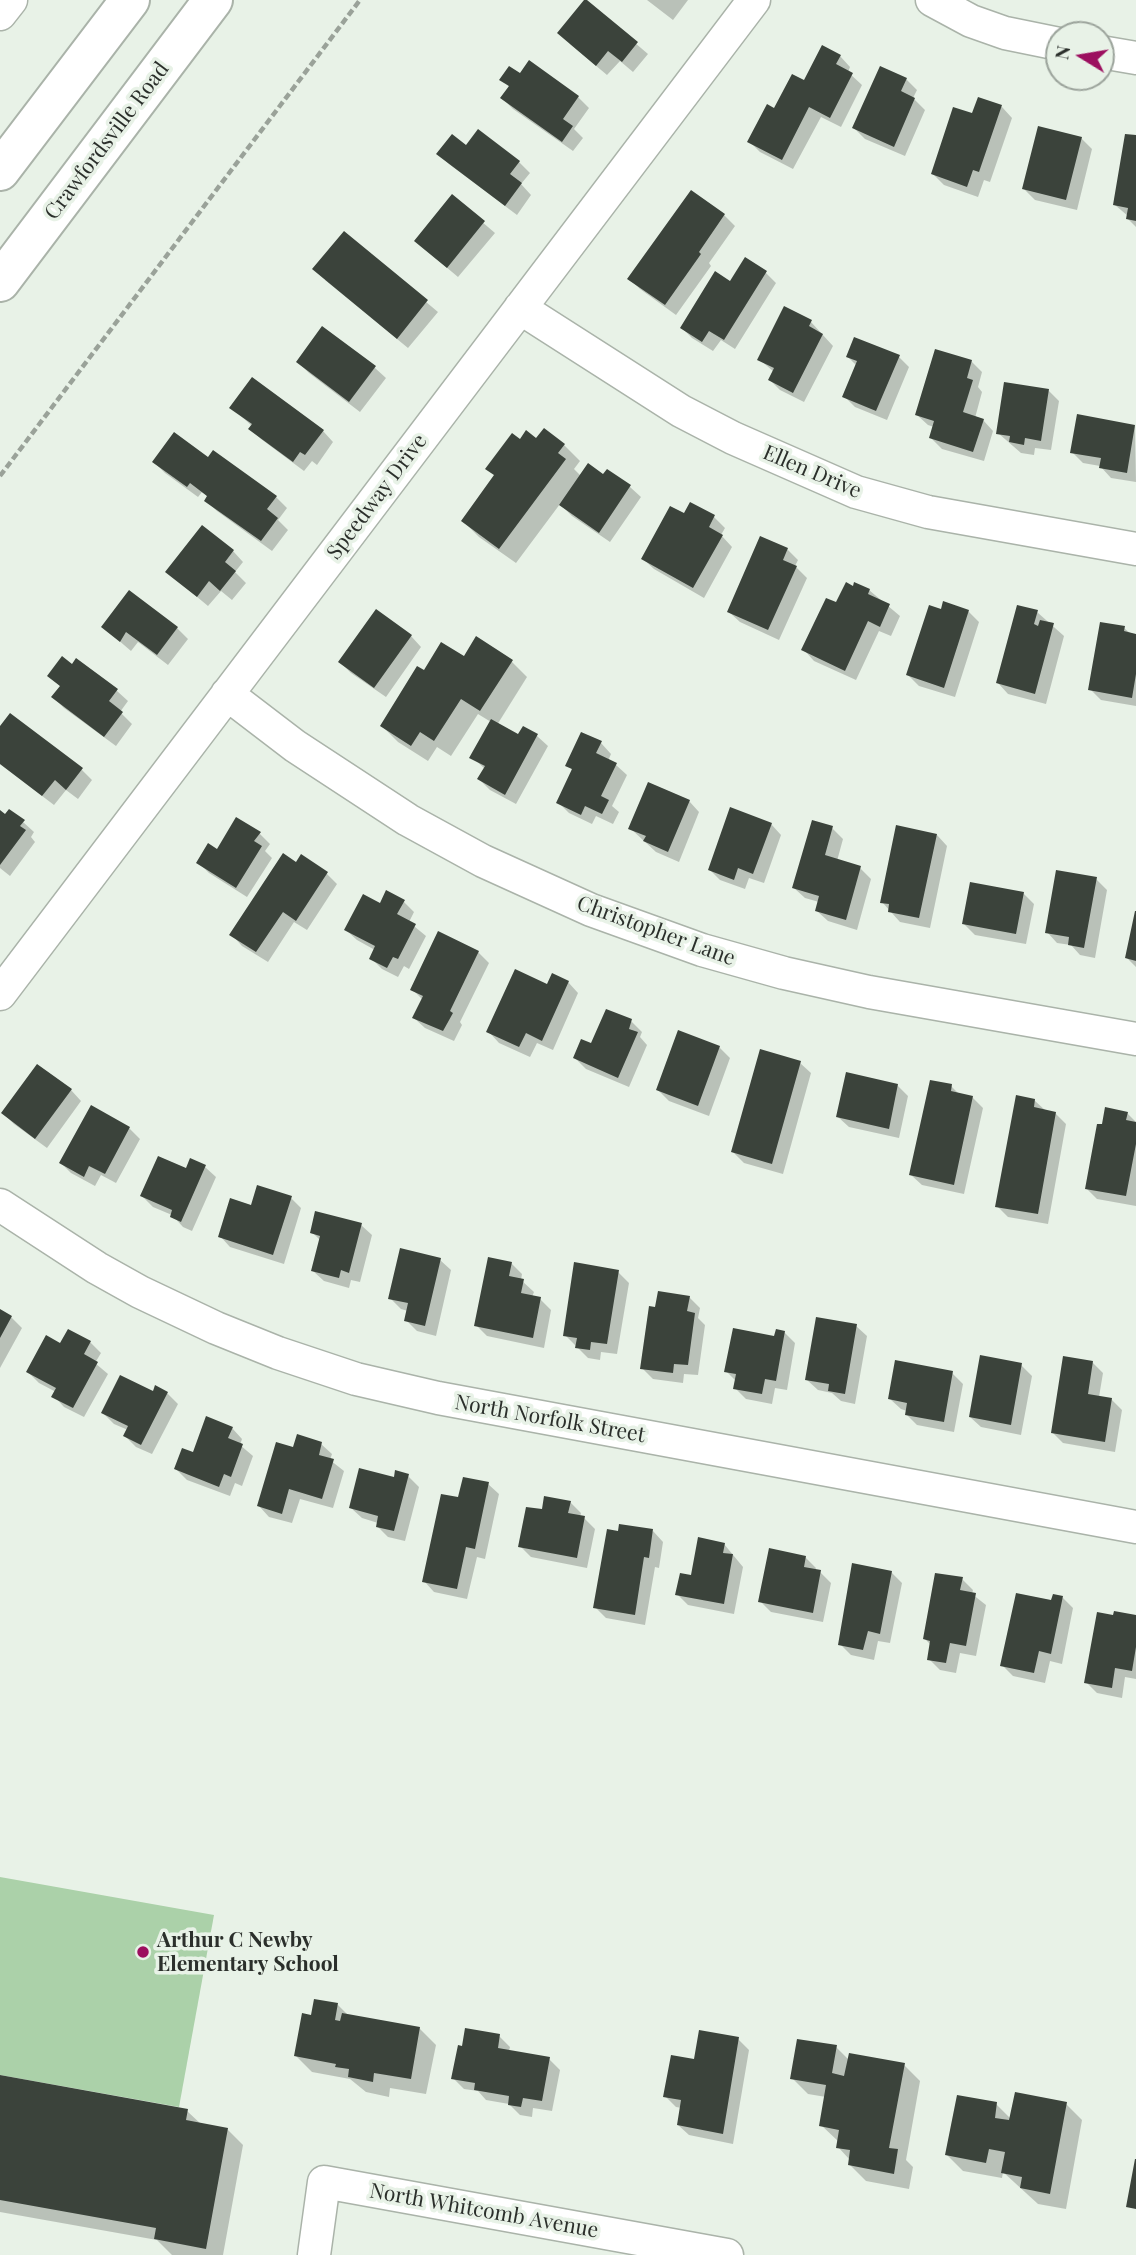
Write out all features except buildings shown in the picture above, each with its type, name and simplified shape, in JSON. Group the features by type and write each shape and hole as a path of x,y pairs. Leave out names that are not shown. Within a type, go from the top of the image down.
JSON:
{"main road":[{"path":"0,171 130,0"},
{"name":"Crawfordsville Road","path":"0,282 213,0"}],"street":[{"path":"0,14 10,0"},
{"name":"Speedway Drive","path":"0,994 754,0"},
{"path":"932,0 983,25 1045,42"},
{"path":"1115,54 1136,58"},
{"name":"Ellen Drive","path":"520,308 704,424 856,492 928,512 1136,549"},
{"name":"Christopher Lane","path":"228,694 295,746 419,826 529,883 629,925 736,961 835,985 1136,1039"},
{"name":"North Norfolk Street","path":"0,1205 97,1268 162,1303 278,1353 356,1379 438,1398 1136,1527"},
{"name":"North Whitcomb Avenue","path":"314,2255 324,2182 727,2255"}],"path":[{"path":"0,476 360,0"}],"green space":[{"path":"0,1877 214,1915 179,2107 0,2075"}],"place":[{"name":"Arthur C Newby Elementary School","path":"143,1952"}]}
